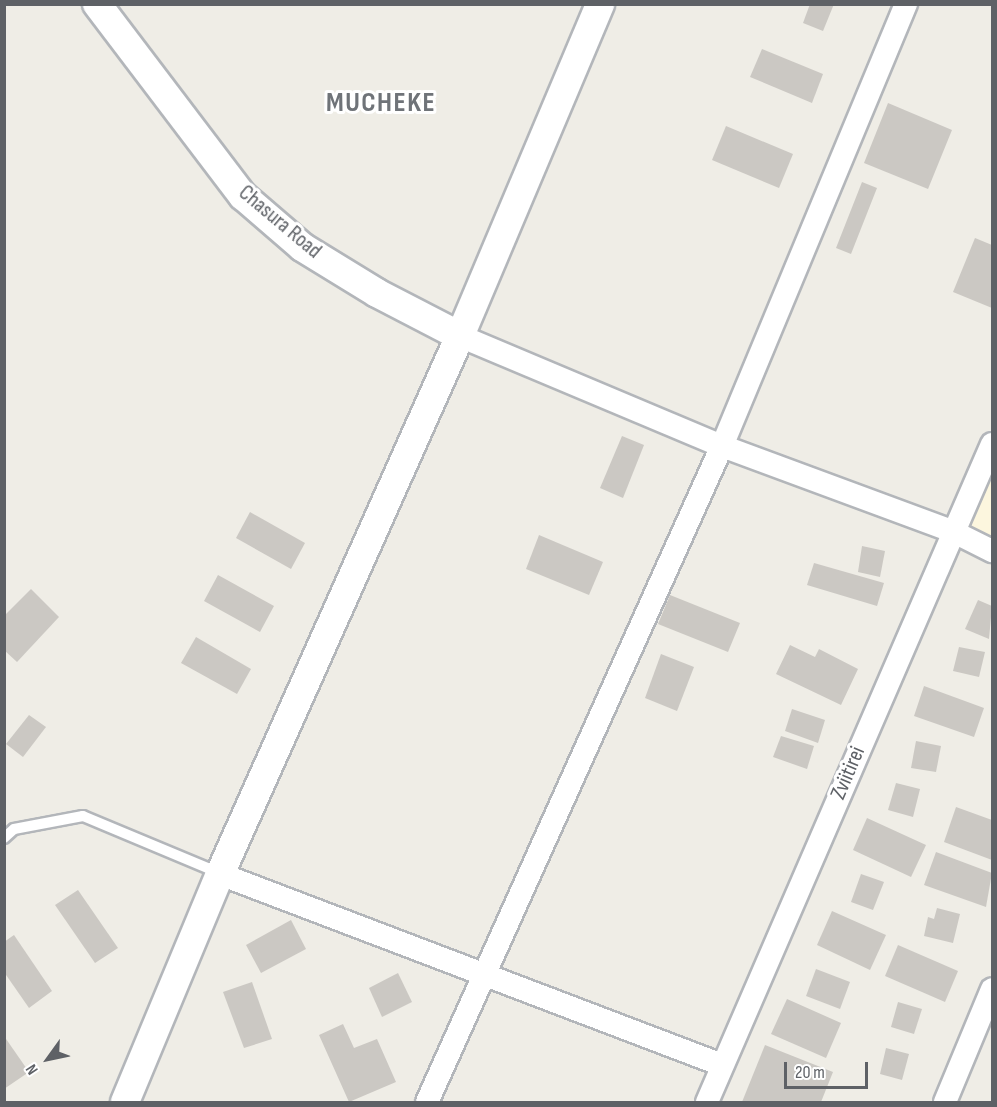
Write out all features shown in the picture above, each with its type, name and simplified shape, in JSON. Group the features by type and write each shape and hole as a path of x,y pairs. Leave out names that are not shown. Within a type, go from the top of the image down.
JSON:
{"street":[{"name":"Chasura Road","path":"97,4 243,196 302,247 377,292 460,336"},
{"path":"125,1102 220,874 460,336 600,4"},
{"path":"428,1102 722,446 906,4"},
{"path":"460,336 722,446 952,531 993,552"},
{"name":"Zviitirei","path":"707,1102 952,531 993,444"},
{"path":"220,874 722,1065"},
{"path":"945,1102 993,989"}],"lane":[{"path":"4,838 14,830 83,816 220,874"}],"shaded area":[{"path":"992,461 992,540 966,526"}],"building":[{"path":"810,4 834,4 823,31 803,23"},
{"path":"762,49 823,74 812,103 750,77"},
{"path":"888,103 952,130 928,189 864,163"},
{"path":"726,126 793,154 779,188 712,160"},
{"path":"862,182 877,188 851,254 836,248"},
{"path":"975,238 992,245 992,308 953,292"},
{"path":"622,436 644,445 623,498 600,488"},
{"path":"250,512 305,543 291,569 236,538"},
{"path":"539,535 603,562 589,595 526,569"},
{"path":"862,546 885,551 880,577 858,572"},
{"path":"814,563 884,583 877,606 807,585"},
{"path":"218,575 274,606 260,632 204,601"},
{"path":"31,589 59,617 17,662 4,650 4,616"},
{"path":"670,595 740,623 728,652 658,624"},
{"path":"978,600 992,606 989,639 965,629"},
{"path":"196,637 251,669 237,694 181,663"},
{"path":"790,645 815,657 819,649 858,669 841,705 776,674"},
{"path":"959,647 985,652 979,677 953,671"},
{"path":"661,654 694,667 677,711 645,698"},
{"path":"924,686 984,708 974,737 914,716"},
{"path":"792,709 825,720 818,743 785,731"},
{"path":"29,715 46,727 23,757 6,744"},
{"path":"781,736 814,746 807,769 773,757"},
{"path":"916,741 941,746 936,772 911,768"},
{"path":"896,783 920,789 913,817 888,810"},
{"path":"956,807 992,820 992,860 944,842"},
{"path":"867,818 926,845 911,877 853,850"},
{"path":"936,852 992,873 986,907 924,885"},
{"path":"861,874 884,882 873,910 851,902"},
{"path":"78,890 118,948 95,963 55,905"},
{"path":"937,908 960,914 953,943 924,936 928,917 934,919"},
{"path":"832,911 886,935 870,970 817,945"},
{"path":"291,920 306,949 261,973 246,945"},
{"path":"14,935 52,991 29,1008 4,972 4,942"},
{"path":"898,945 958,971 945,1002 885,976"},
{"path":"816,969 850,982 840,1009 806,996"},
{"path":"398,973 412,1002 382,1017 369,988"},
{"path":"252,982 272,1039 244,1048 223,992"},
{"path":"787,999 841,1023 826,1058 771,1034"},
{"path":"898,1002 922,1009 914,1034 891,1027"},
{"path":"343,1024 354,1048 377,1039 396,1082 349,1102 319,1035"},
{"path":"4,1036 29,1072 4,1089"},
{"path":"765,1045 833,1072 821,1102 742,1102"},
{"path":"886,1048 909,1054 902,1080 880,1074"}],"district":[{"name":"MUCHEKE","path":"381,103"}]}
